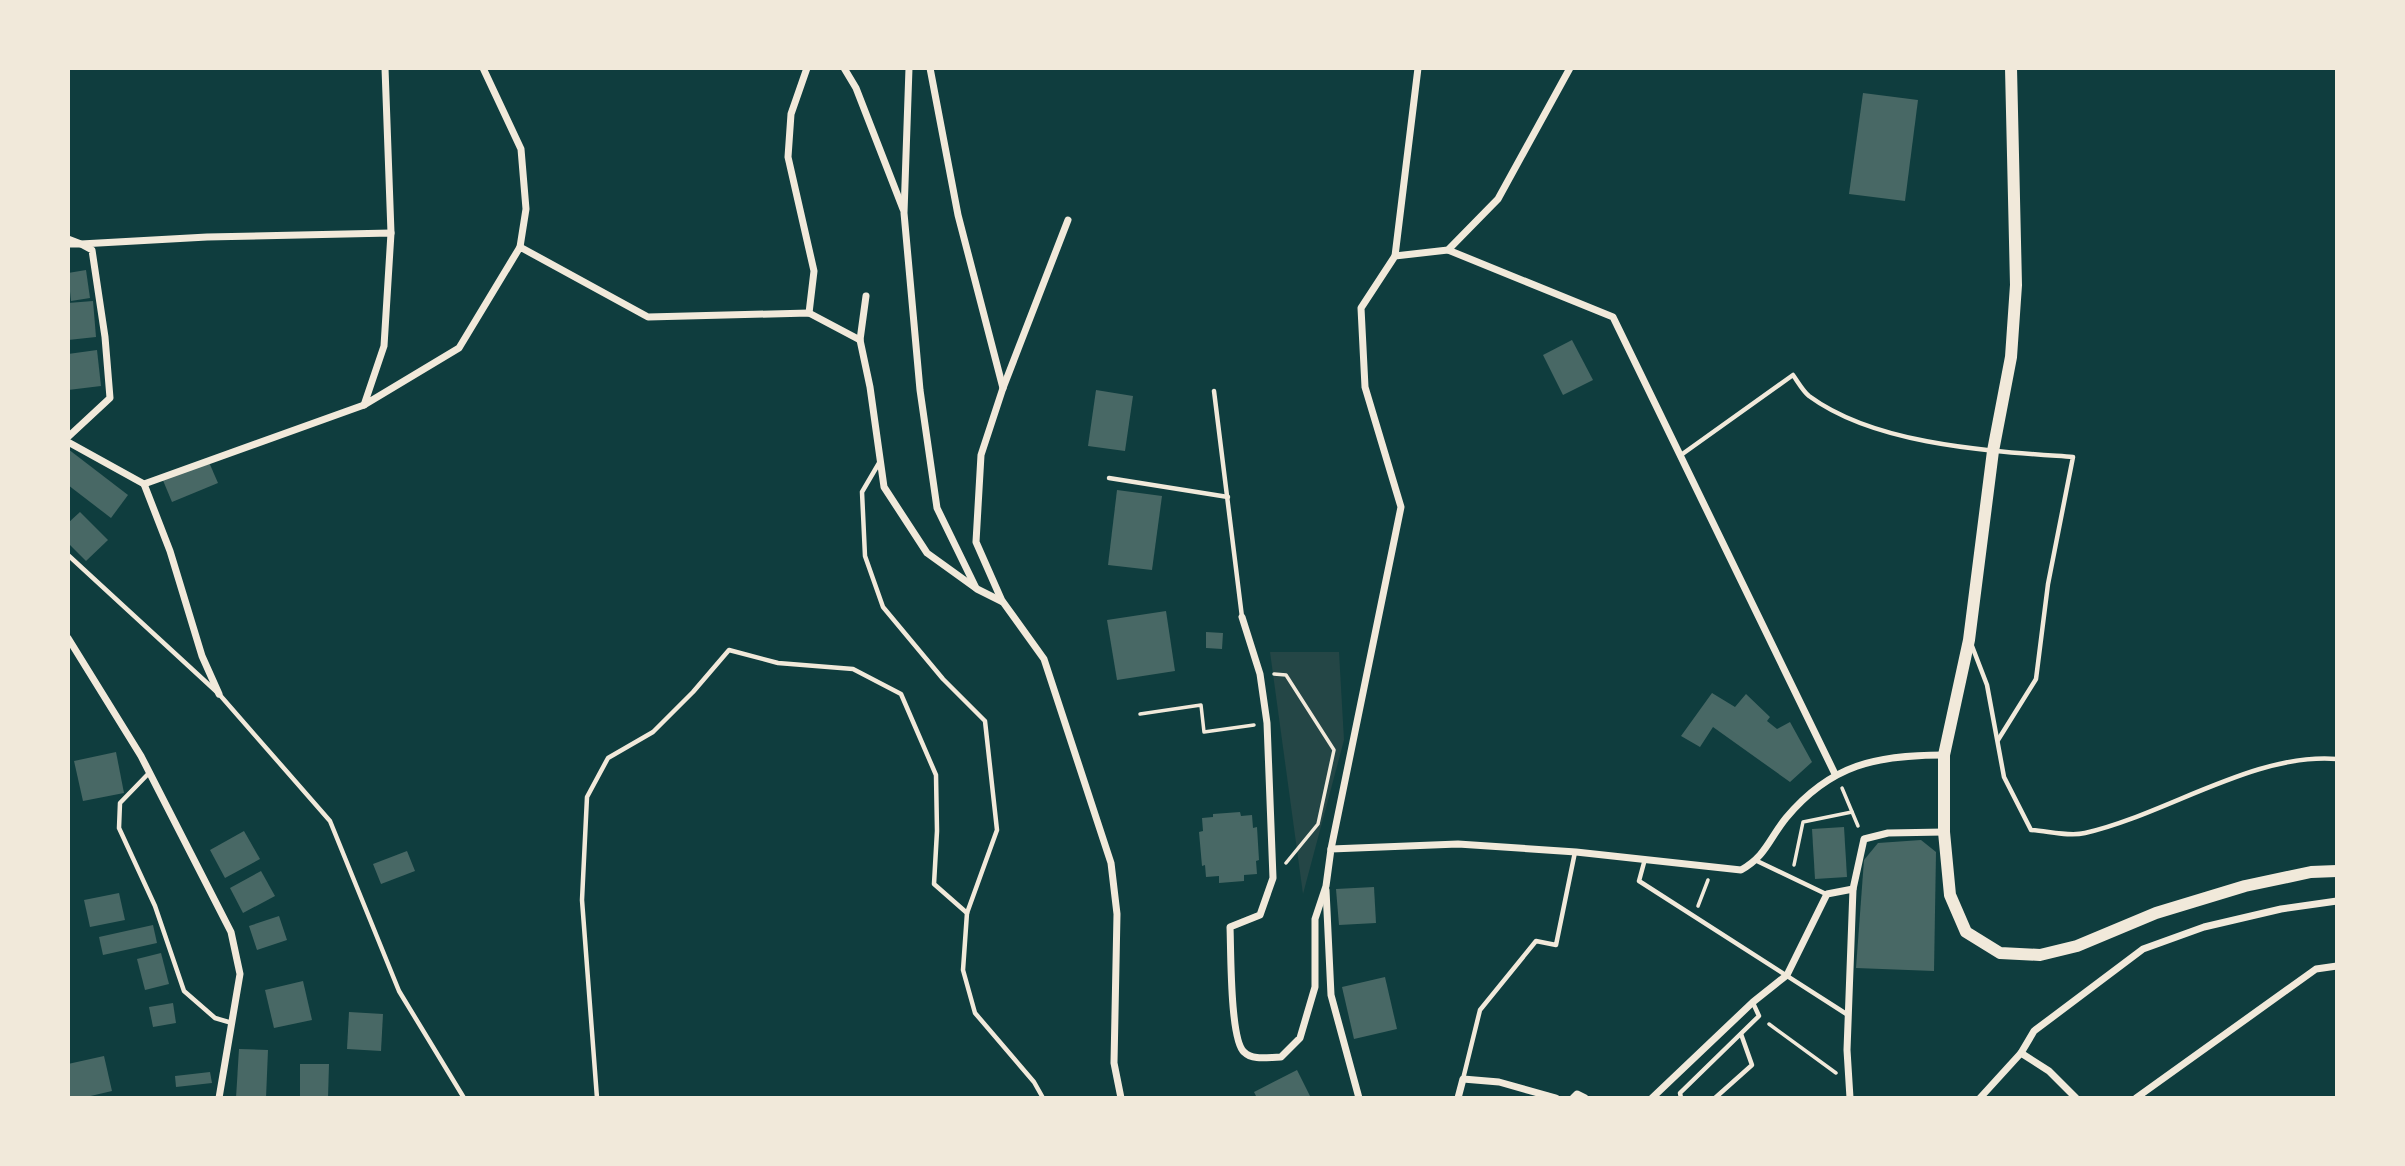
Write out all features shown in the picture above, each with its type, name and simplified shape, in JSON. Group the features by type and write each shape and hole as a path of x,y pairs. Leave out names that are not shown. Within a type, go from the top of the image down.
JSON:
{"main road":[{"path":"2014,71 2015,285 2011,357 1993,451 1969,640 1944,755 1944,832 1950,895 1966,932 2000,953 2040,955 2077,946 2156,912 2245,886 2311,872 2337,871"}],"street":[{"path":"364,405 384,346 391,233 385,68"},
{"path":"144,484 364,405 459,348 520,247 526,209 522,149 483,68"},
{"path":"807,68 791,114 788,157 814,271 809,313"},
{"path":"844,68 856,88 904,213"},
{"path":"909,68 904,213 920,390 937,508 977,589"},
{"path":"930,68 958,215 1003,388"},
{"path":"1359,1098 1331,995 1326,886 1331,849 1401,507 1365,387 1361,308 1395,256 1418,68"},
{"path":"1448,250 1499,199 1570,68"},
{"path":"1068,220 1003,388 981,455 976,542 1003,602 1044,659 1111,863 1117,914 1114,1063 1121,1098"},
{"path":"68,244 207,237 391,233"},
{"path":"68,239 92,250 105,337 110,398 68,440 144,484 170,551 202,656 219,694"},
{"path":"520,247 648,317 809,313 860,340"},
{"path":"1395,256 1448,250 1613,317 1835,774"},
{"path":"866,296 860,340 870,387 884,487 927,552 977,589 1003,602"},
{"path":"1242,617 1260,674 1267,723 1273,878 1260,915 1230,927 1235,1035 1242,1051 1254,1058 1281,1057 1300,1038 1315,987 1315,919 1326,886"},
{"path":"68,638 150,773 231,932 240,974 219,1098"},
{"path":"1331,849 1458,844 1645,858 1741,870 1758,861 1785,820 1810,791 1835,774 1862,763 1922,755 1944,755"},
{"path":"1850,1098 1847,1050 1853,889 1864,839 1888,833 1944,832"},
{"path":"1652,1098 1753,1002 1787,975 1827,894 1853,889"},
{"path":"1980,1098 2021,1053 2034,1031 2143,949 2217,924 2281,909 2337,901"},
{"path":"2142,1096 2316,969 2337,966"},
{"path":"2021,1053 2049,1071 2076,1098"},
{"path":"1458,1098 1463,1079 1499,1082 1556,1098"},
{"path":"1573,1098 1577,1094 1585,1098"}],"lane":[{"path":"1681,455 1793,375 1808,395 1852,419 1922,441 1993,451 2073,457 2048,584 2035,679 1998,740"},
{"path":"1214,391 1242,617"},
{"path":"880,461 862,492 865,556 883,607 943,679 985,721 997,830 967,913 963,970 975,1013 1034,1082 1043,1098"},
{"path":"1109,478 1227,497"},
{"path":"68,555 219,694 330,821 399,991 464,1098"},
{"path":"1969,640 1987,685 2004,777 2031,830 2083,834 2272,765 2324,758 2337,759"},
{"path":"597,1098 582,900 587,797 608,758 653,732 729,650 778,663 853,669 901,694 936,775 934,884 967,913"},
{"path":"150,773 120,803 119,828 155,906 184,991 215,1018 232,1023"},
{"path":"1463,1079 1480,1010 1536,941 1556,945 1576,852"},
{"path":"1645,858 1639,881 1848,1016"},
{"path":"1758,861 1827,894"},
{"path":"1681,1098 1680,1093 1759,1016 1753,1002"},
{"path":"1716,1098 1752,1065 1741,1034"}],"path":[{"path":"1260,674 1286,675 1334,750 1318,824 1273,878"},
{"path":"1140,714 1201,705 1204,732 1267,723"},
{"path":"1835,774 1864,839"},
{"path":"1791,877 1803,822 1852,812"},
{"path":"1695,916 1712,868"},
{"path":"1759,1016 1850,1083"}],"shaded area":[{"path":"1270,652 1339,652 1344,740 1303,894"}],"building":[{"path":"1863,93 1918,100 1905,201 1849,194"},
{"path":"86,270 90,298 71,301 68,273"},
{"path":"93,301 96,337 68,340 68,303"},
{"path":"1572,340 1593,380 1563,395 1543,355"},
{"path":"97,350 101,386 68,390 68,354"},
{"path":"1096,390 1133,396 1125,451 1088,446"},
{"path":"68,449 128,495 111,518 68,485"},
{"path":"208,460 218,483 172,502 162,478"},
{"path":"1117,490 1162,496 1152,570 1108,565"},
{"path":"80,512 108,540 86,561 68,543 68,523"},
{"path":"1166,611 1175,671 1117,680 1107,620"},
{"path":"1206,632 1223,633 1222,649 1206,648"},
{"path":"1712,693 1735,707 1746,694 1770,717 1767,721 1777,729 1790,722 1812,762 1790,782 1713,727 1700,747 1681,736"},
{"path":"116,752 124,793 83,801 74,761"},
{"path":"1240,812 1241,816 1252,815 1253,828 1257,827 1257,874 1244,875 1244,881 1219,883 1219,876 1206,877 1205,865 1202,866 1199,832 1203,831 1202,818 1213,817 1213,814"},
{"path":"1844,827 1847,877 1815,879 1812,829"},
{"path":"244,831 260,859 225,878 210,850"},
{"path":"1921,840 1936,852 1934,971 1856,968 1864,860 1878,843"},
{"path":"407,851 415,871 381,884 373,864"},
{"path":"261,871 275,896 243,913 230,888"},
{"path":"1374,887 1376,923 1339,925 1336,889"},
{"path":"119,893 125,920 90,927 84,900"},
{"path":"279,916 287,940 257,950 249,926"},
{"path":"153,925 157,943 103,955 99,937"},
{"path":"161,953 169,984 145,990 137,959"},
{"path":"1385,977 1397,1029 1354,1039 1342,987"},
{"path":"303,981 312,1020 274,1028 265,990"},
{"path":"173,1003 176,1023 153,1027 149,1007"},
{"path":"349,1012 383,1014 381,1051 347,1049"},
{"path":"239,1049 268,1050 266,1098 236,1098"},
{"path":"104,1056 112,1091 82,1098 68,1098 68,1064"},
{"path":"300,1064 329,1064 328,1098 300,1098"},
{"path":"1297,1070 1311,1098 1257,1098 1254,1092"},
{"path":"210,1072 212,1083 176,1087 175,1076"}]}
